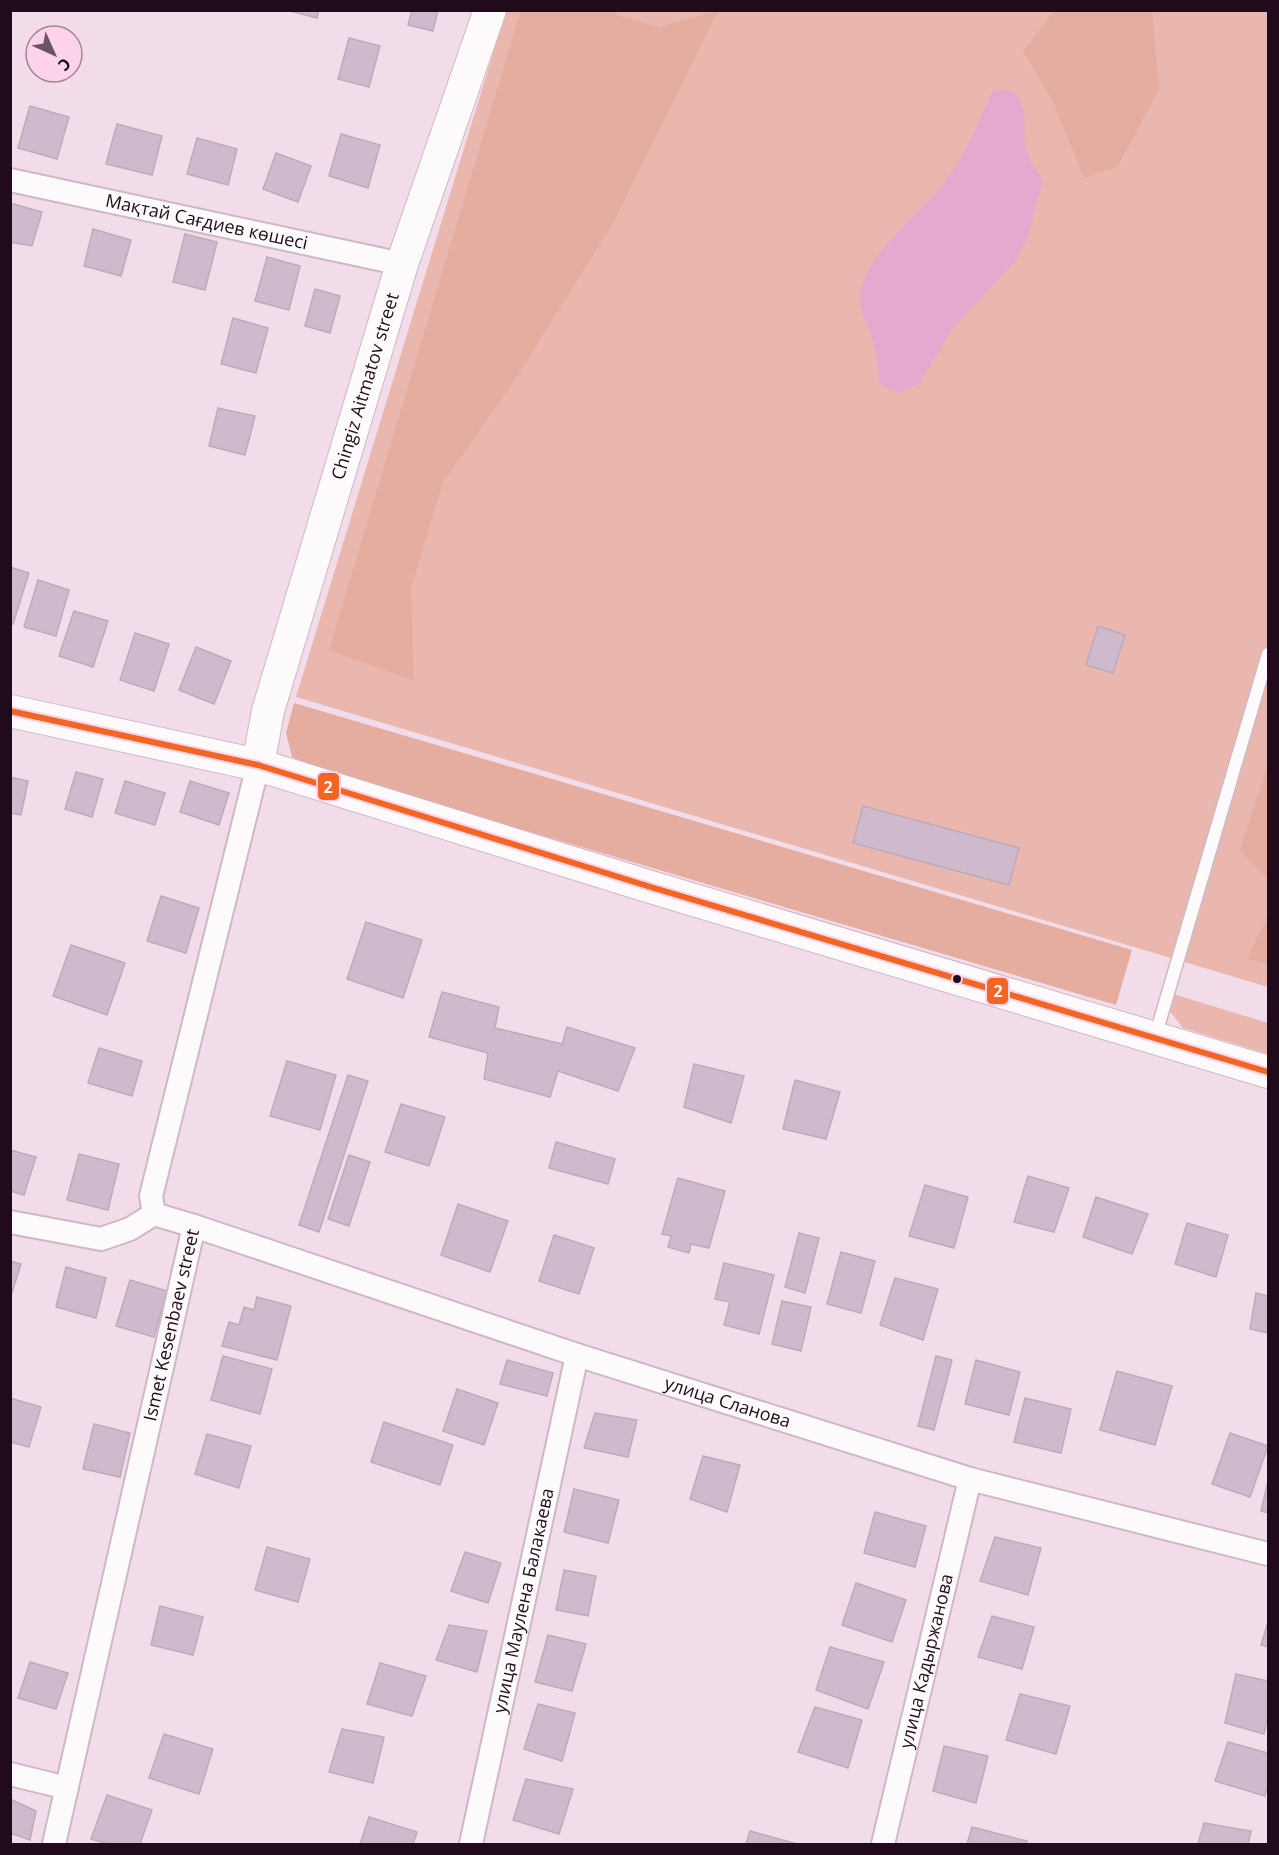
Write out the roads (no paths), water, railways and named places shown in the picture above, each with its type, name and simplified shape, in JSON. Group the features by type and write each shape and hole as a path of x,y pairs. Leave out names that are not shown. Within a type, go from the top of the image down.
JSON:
{"main road":[{"name":"Chingiz Aitmatov street","path":"258,765 268,711 402,264 490,10"},
{"path":"10,711 258,765 654,888 1269,1072"}],"street":[{"name":"Мақтай Сағдиев көшесі","path":"10,180 402,264"},
{"name":"Ismet Kesenbaev street","path":"54,1845 194,1226 154,1214 151,1196 258,765"},
{"path":"10,1222 101,1239 130,1229 154,1214"},
{"name":"улица Сланова","path":"194,1226 577,1356 970,1479 1269,1554"},
{"name":"улица Маулена Балакаева","path":"471,1845 577,1356"},
{"name":"улица Кадыржанова","path":"883,1845 970,1479"},
{"path":"10,1774 67,1788"}],"lane":[{"path":"1155,1038 1269,654"}]}
